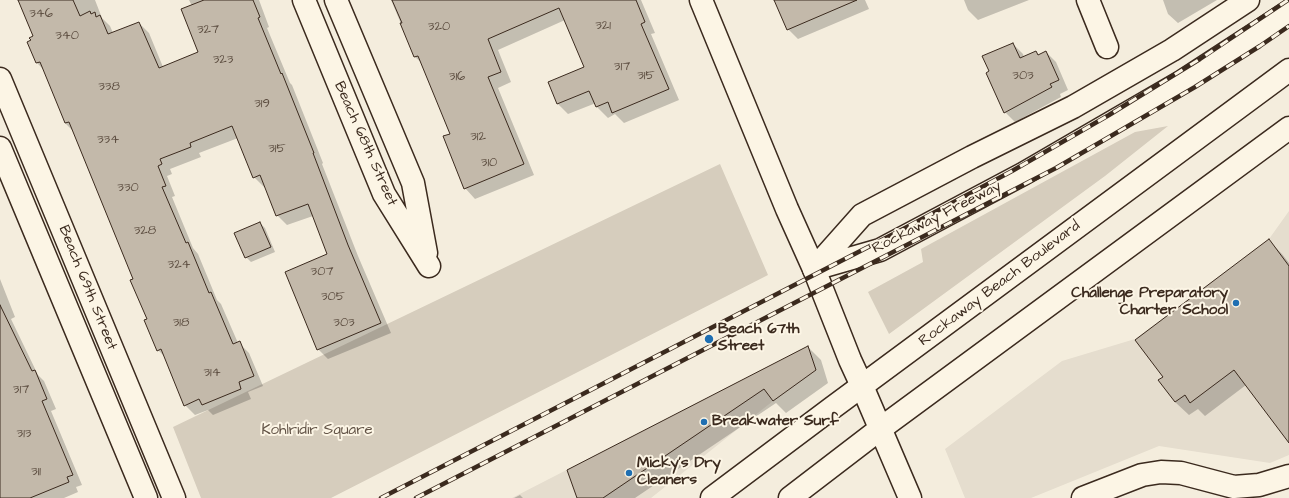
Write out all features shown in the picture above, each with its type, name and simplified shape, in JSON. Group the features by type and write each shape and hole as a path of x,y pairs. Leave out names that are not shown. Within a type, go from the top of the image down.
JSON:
{"street":[{"name":"Beach 68th Street","path":"304,0 384,194 428,266 413,183 336,0"},
{"path":"701,0 775,180 814,269 850,360 910,498"},
{"path":"1088,0 1107,47"},
{"path":"814,269 862,215 972,157 1073,107 1172,50 1248,0"},
{"name":"Rockaway Freeway","path":"814,269 880,250 1024,174 1183,81 1289,12"},
{"name":"Rockaway Beach Boulevard","path":"712,498 1289,70"},
{"name":"Beach 69th Street","path":"0,79 174,498"},
{"path":"790,498 880,429 1289,128"},
{"name":"Beach 69th Street","path":"0,148 146,498"},
{"path":"1084,498 1142,475 1161,472 1181,473 1234,487 1277,485"}],"shaded area":[{"path":"1289,211 1289,455 1270,463 1159,446 1031,498 965,498 945,449 1062,361 1135,339 1269,239"},
{"path":"808,346 816,370 773,401 651,498 512,498"}],"green space":[{"path":"1168,126 1105,176 889,334 868,292 923,262 921,249 1135,132"},
{"name":"Kohlridir Square","path":"720,164 768,275 331,498 201,498 173,427"}],"building":[{"path":"18,0 73,0 80,16 90,11 91,14 95,12 96,17 100,15 108,34 139,22 159,68 198,52 181,9 204,0 253,0 260,17 258,18 281,74 282,73 314,153 348,245 381,323 317,350 285,272 327,254 308,204 276,216 260,175 253,178 232,126 190,143 191,147 160,159 162,164 158,166 166,186 162,187 186,243 188,242 209,293 211,292 233,344 240,341 254,376 239,382 241,389 202,405 199,399 184,406 161,349 157,351 144,320 147,319 130,280 133,279 69,122 65,123 40,62 36,63 27,42 31,40 29,38 33,36"},
{"path":"392,0 636,0 645,22 641,24 669,89 612,113 608,102 596,107 589,91 557,104 548,82 584,67 559,8 488,39 501,72 488,77 524,164 464,189 443,136 450,134 418,56 414,57"},
{"path":"774,0 857,0 787,30"},
{"path":"1013,43 1020,58 1036,51 1038,55 1046,51 1059,80 1050,84 1052,87 1004,113 986,73 989,71 982,56"},
{"path":"260,222 271,247 245,258 234,233"},
{"name":"Challenge Preparatory Charter School","path":"1269,239 1289,266 1289,443 1234,370 1190,403 1185,395 1175,402 1158,380 1163,377 1135,340"},
{"path":"0,305 32,371 35,370 47,399 42,401 73,475 67,477 69,482 30,498 0,498"},
{"path":"808,346 816,370 773,401 764,389 603,498 577,498 567,470"}],"railway":[{"path":"381,498 905,228 1012,171 1109,115 1200,59 1288,0"},
{"path":"416,498 1056,168 1195,87 1289,26"}],"place":[{"name":"Challenge Preparatory Charter School","path":"1236,303"},
{"name":"Beach 67th Street","path":"709,339"},
{"name":"Breakwater Surf","path":"704,422"},
{"name":"Micky's Dry Cleaners","path":"629,473"}]}
